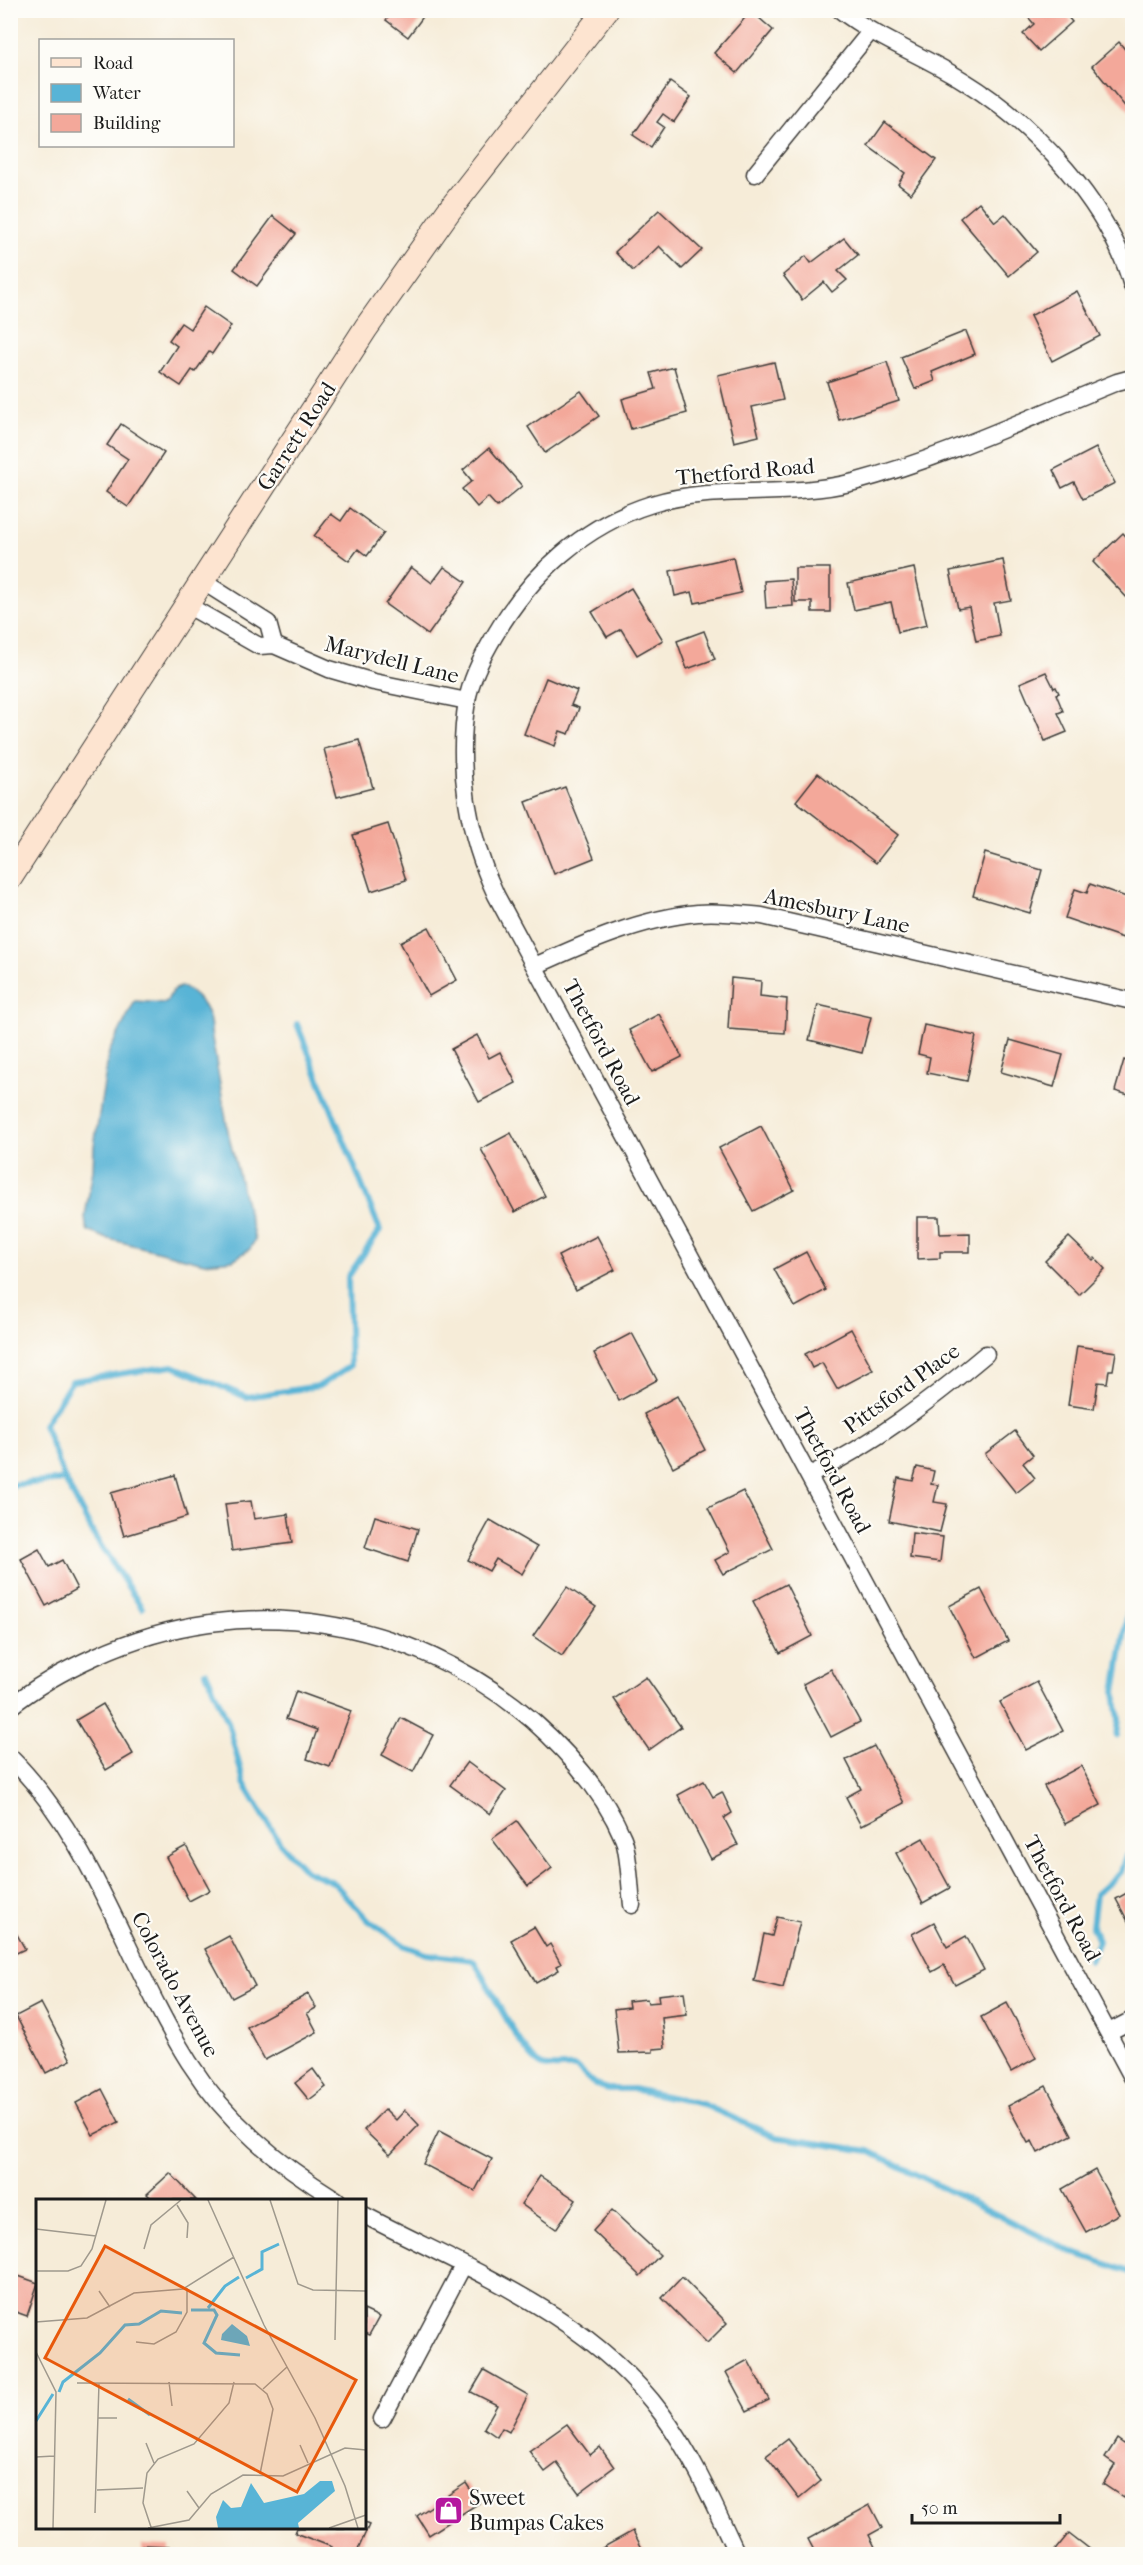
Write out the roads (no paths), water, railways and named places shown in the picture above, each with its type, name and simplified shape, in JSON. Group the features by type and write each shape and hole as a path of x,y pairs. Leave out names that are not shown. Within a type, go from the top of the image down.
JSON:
{"street":[{"name":"Garrett Road","path":"10,878 339,369 419,251 481,168 606,10"},
{"path":"840,10 870,32 963,80 1016,119 1070,176 1094,207 1113,238 1132,286"},
{"path":"755,174 870,32"},
{"name":"Thetford Road","path":"1132,378 918,462 853,482 811,490 707,493 682,496 649,505 615,519 570,547 519,597 488,647 474,679 467,701 464,740 464,782 471,828 482,864 1132,2077"},
{"path":"202,581 268,623 274,645"},
{"name":"Marydell Lane","path":"187,605 258,646 274,645 329,669 374,682 467,701"},
{"name":"Amesbury Lane","path":"535,966 643,924 698,913 727,912 762,916 1132,1001"},
{"name":"Pittsford Place","path":"810,1475 884,1433 932,1399 986,1354"},
{"path":"10,1707 50,1679 83,1662 119,1646 176,1628 211,1623 285,1619 346,1628 382,1637 439,1658 488,1686 544,1731 569,1757 601,1799 624,1839 632,1905"},
{"name":"Colorado Avenue","path":"10,1757 49,1802 75,1840 171,2030 202,2081 222,2106 264,2149 284,2166 336,2199"},
{"path":"1109,2032 1132,2020"},
{"path":"366,2216 555,2315 617,2362 653,2402 673,2430 701,2480 737,2554"},
{"path":"382,2419 463,2266"}],"water":[{"path":"184,987 200,1001 209,1018 229,1137 255,1240 250,1249 233,1260 204,1263 105,1238 88,1231 86,1226 85,1216 93,1170 94,1146 109,1052 135,1001 166,1003 172,991"}],"waterway":[{"path":"142,1608 95,1537 65,1480 44,1425 72,1381 173,1366 246,1397 319,1386 350,1366 348,1277 380,1230 297,1024"},
{"path":"10,1485 65,1480"},
{"path":"1117,1736 1119,1719 1115,1692 1132,1587"},
{"path":"206,1672 228,1722 244,1783 280,1843 305,1870 333,1882 368,1920 405,1946 427,1954 473,1960 525,2049 543,2066 576,2067 595,2085 608,2089 633,2089 702,2104 776,2137 869,2151 1072,2252 1132,2273"},
{"path":"1090,1960 1098,1941 1092,1927 1096,1894 1121,1872 1126,1856"}],"place":[{"name":"Sweet Bumpas Cakes","path":"448,2510"}]}
